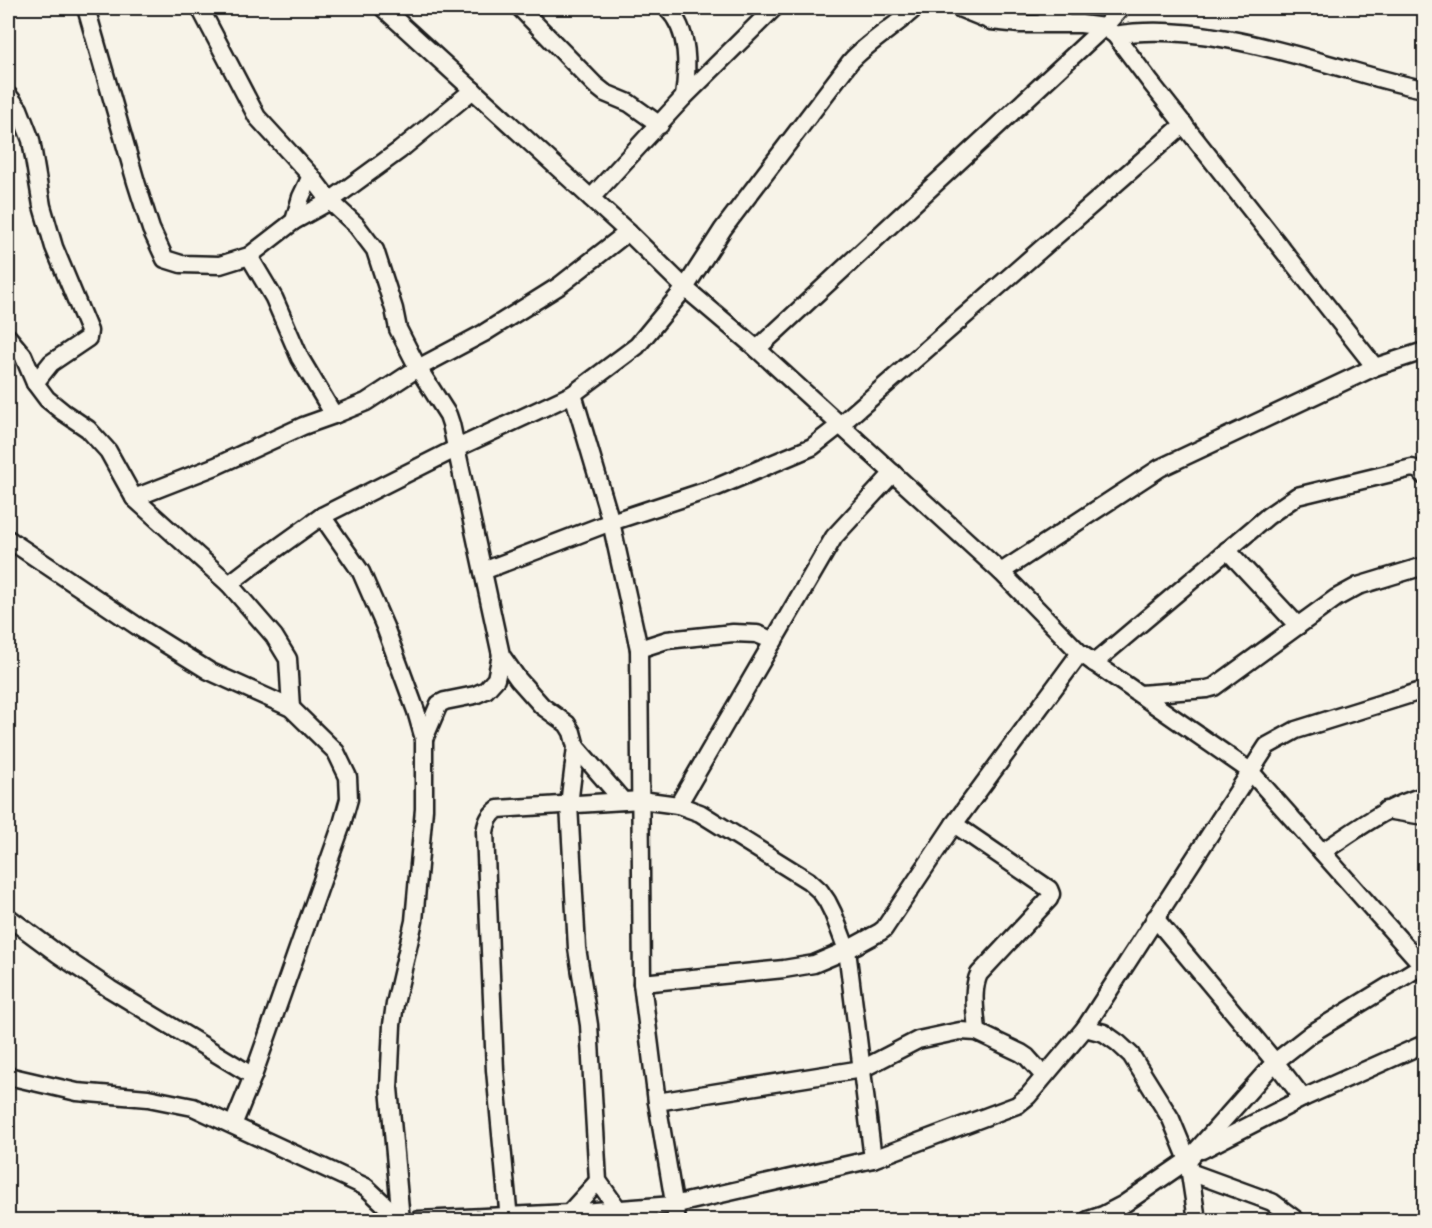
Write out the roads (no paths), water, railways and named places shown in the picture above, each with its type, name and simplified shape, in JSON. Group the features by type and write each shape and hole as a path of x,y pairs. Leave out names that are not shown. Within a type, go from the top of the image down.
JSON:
{"street":[{"path":"86,8 151,229 165,259 181,264 220,265 249,256 294,221 330,201 400,150 473,90"},
{"path":"200,8 257,117 311,176 330,201 356,225 375,250 398,329 418,368 448,415 501,655 542,706 567,724 573,732 576,747 569,805 577,948 589,1025 598,1181 618,1209"},
{"path":"383,8 628,232 685,288 757,349 1001,572 1080,653 1250,771 1424,966 1312,1034 1275,1062 1190,1162"},
{"path":"520,8 595,85 605,93 629,103 660,125"},
{"path":"667,8 674,14 687,57 684,97"},
{"path":"591,198 684,97 774,8"},
{"path":"229,584 322,516 457,448 573,394 637,346 685,288 723,229 858,52 915,8"},
{"path":"958,8 991,21 1003,23 1066,23 1110,31 1195,34 1257,46 1425,89"},
{"path":"1042,8 1066,23"},
{"path":"757,349 1110,31 1121,8"},
{"path":"1110,31 1375,367"},
{"path":"8,95 20,109 31,140 42,206 54,247 89,331 88,338 51,363 35,383"},
{"path":"483,571 611,522 717,487 812,447 1184,124"},
{"path":"294,221 301,197 311,176"},
{"path":"134,498 226,462 303,426 366,402 418,368 484,333 559,286 628,232"},
{"path":"249,256 274,298 300,358 334,415"},
{"path":"8,337 23,356 35,383 47,399 88,429 108,451 134,498 229,584 264,622 288,659 291,708"},
{"path":"1001,572 1160,468 1375,367 1425,351"},
{"path":"23,356 51,363"},
{"path":"573,394 611,522 639,649 642,983 657,1102 675,1213"},
{"path":"1094,663 1268,516 1297,496 1412,468 1419,470 1425,476"},
{"path":"678,805 834,537 893,473"},
{"path":"322,516 361,572 385,627 424,739 424,809 414,921 392,1025 389,1088 401,1221"},
{"path":"8,539 137,626 209,671 291,708 336,752 348,777 349,799 342,824 253,1076 233,1125"},
{"path":"1227,550 1298,626"},
{"path":"1140,694 1214,687 1336,598 1358,586 1425,566"},
{"path":"639,649 667,640 733,633 757,634 774,641"},
{"path":"642,983 814,964 848,950 884,929 954,824 1080,653"},
{"path":"424,739 439,704 476,695 486,690 496,679 501,655"},
{"path":"418,1221 509,1218 618,1209 675,1213 873,1159 1017,1105 1028,1096 1085,1028 1267,746 1296,730 1425,690"},
{"path":"576,747 623,801"},
{"path":"1322,852 1386,810 1425,796"},
{"path":"509,1218 495,1070 485,832 490,815 498,809 641,800 678,805 700,813 809,881 820,891 827,901 848,950 873,1159"},
{"path":"1386,810 1425,816"},
{"path":"954,824 1049,889 1051,894 975,981 977,1032"},
{"path":"8,917 110,989 253,1076"},
{"path":"1155,918 1303,1098"},
{"path":"1085,1028 1104,1034 1131,1055 1171,1119 1190,1162 1197,1221"},
{"path":"657,1102 862,1069 918,1040 960,1031 977,1032 1021,1053 1044,1076"},
{"path":"1098,1219 1190,1162 1303,1098 1425,1044"},
{"path":"8,1076 77,1092 148,1098 193,1107 366,1186 401,1221"},
{"path":"1190,1162 1272,1202 1296,1221"},
{"path":"569,1213 598,1181"}]}
